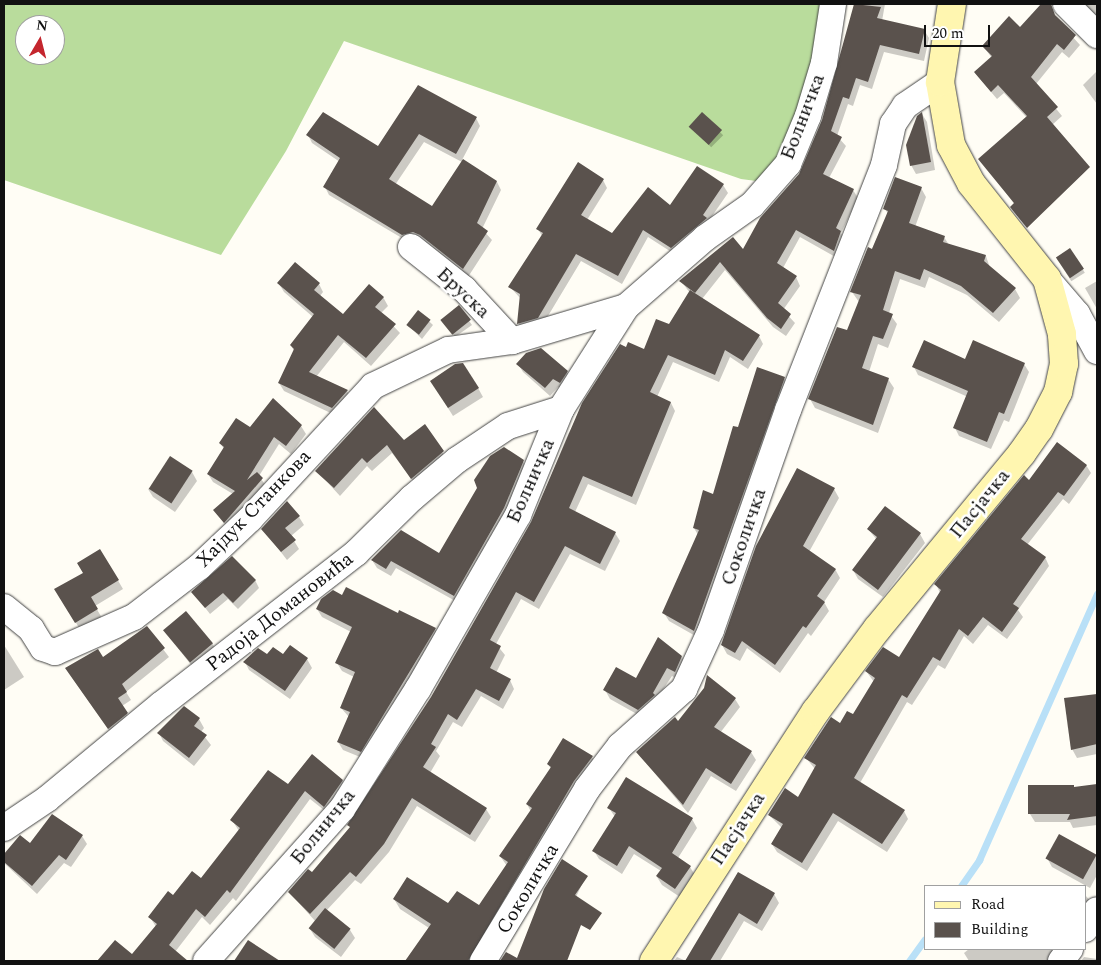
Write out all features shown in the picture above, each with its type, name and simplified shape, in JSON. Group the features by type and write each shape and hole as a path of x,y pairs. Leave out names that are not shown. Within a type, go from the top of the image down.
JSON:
{"main road":[{"name":"Пасјачка","path":"654,961 816,711 877,629 1022,453 1048,414 1058,392 1064,364 1058,310 1047,279 982,199 958,163 944,111 940,82 952,4"}],"street":[{"name":"Болничка","path":"206,961 342,809 418,689 518,515 562,409 626,307 705,238 752,205 788,164 808,116 824,63 833,4"},
{"path":"1066,4 1097,35"},
{"name":"Соколичка","path":"483,961 587,789 620,746 684,689 720,605 788,410 884,166 893,124 905,106 940,82"},
{"name":"Бруска","path":"411,247 464,289 512,341"},
{"path":"1047,279 1077,314 1097,351"},
{"name":"Хајдук Станкова","path":"4,607 31,629 43,648 55,652 134,617 199,567 250,519 373,386 448,350 512,341 626,307"},
{"name":"Радоја Домановића","path":"4,828 47,799 162,704 356,553 412,498 457,460 508,426 562,409"},
{"path":"1086,927 1097,910"},
{"path":"1061,961 1069,950"}],"green space":[{"path":"4,4 833,4 773,183 741,179 344,41 286,151 221,255 4,180"}],"building":[{"path":"854,4 881,7 877,18 925,29 919,54 880,45 868,82 856,78 849,99 843,97 831,131 842,137 823,174 854,189 836,228 841,231 834,251 796,230 777,263 797,276 778,303 791,314 781,329 767,318 720,262 695,293 679,281 733,237 743,249 760,218 799,174 822,120"},
{"path":"1041,4 1051,4 1055,15 1076,35 1064,50 1057,44 1031,77 1058,107 1047,117 1090,167 1027,228 1010,207 1014,203 978,159 1027,116 998,85 991,92 974,72 992,56 982,46 1009,16 1020,27"},
{"path":"418,85 477,117 456,154 419,134 389,179 432,206 463,159 497,181 477,223 488,231 463,269 420,235 413,232 402,235 323,187 340,158 306,135 323,112 378,146"},
{"path":"702,112 722,130 709,145 689,127"},
{"path":"922,112 931,162 910,166 906,145 917,116"},
{"path":"578,162 604,179 581,215 612,233 648,187 670,205 697,166 724,184 703,215 707,218 671,248 643,230 618,276 576,254 538,318 517,324 520,294 508,287 543,233 536,229"},
{"path":"895,177 922,187 909,223 945,236 943,242 986,255 984,261 1016,288 993,313 961,286 924,269 920,280 895,271 883,310 893,314 883,339 873,336 862,368 889,378 873,425 808,399 837,327 847,330 861,295 850,292 868,247 872,249 888,211 883,209"},
{"path":"1070,248 1084,269 1070,278 1056,258"},
{"path":"295,262 320,283 314,290 343,314 369,284 384,297 375,307 396,324 366,358 338,335 309,372 348,390 332,408 278,383 294,349 290,345 314,314 277,283"},
{"path":"690,290 760,335 743,361 725,350 715,375 668,355 650,392 671,402 632,497 583,476 569,508 616,532 600,564 565,546 534,602 516,592 490,640 501,646 490,668 511,679 499,701 476,689 457,720 448,714 431,744 436,747 423,767 487,808 470,835 412,798 384,844 356,877 350,872 310,914 288,892 308,869 312,872 350,827 347,825 431,697 531,522 582,403 620,344 626,347 628,342 644,349 656,319 669,324"},
{"path":"459,305 471,320 452,335 440,320"},
{"path":"418,310 431,320 419,335 406,325"},
{"path":"924,340 965,359 973,340 1025,363 1004,414 999,412 987,442 953,428 968,391 912,367"},
{"path":"541,348 568,371 560,383 553,379 545,388 516,364 526,353"},
{"path":"463,363 479,388 448,408 430,381 455,364"},
{"path":"757,367 785,377 694,631 662,613 699,530 693,528 703,490 713,494 733,426 738,427"},
{"path":"273,398 302,425 286,446 274,437 247,480 257,472 263,478 224,523 213,510 235,491 207,474 224,447 219,443 236,418 250,427"},
{"path":"374,407 404,440 425,424 444,451 411,479 387,445 367,463 362,458 334,488 315,471"},
{"path":"1057,442 1087,465 1064,496 1058,492 1021,539 1046,557 1013,604 1019,608 1002,632 983,617 968,636 959,629 940,661 933,657 907,698 902,695 854,778 905,810 882,844 833,813 802,863 771,844 783,824 768,815 785,788 798,797 816,765 804,758 831,717 840,723 847,711 853,714 875,678 865,671 883,647 899,657 941,590 934,584 1024,475 1029,480"},
{"path":"504,447 524,460 504,508 454,596 391,561 386,569 371,560 401,530 439,553 477,488 474,480 490,456"},
{"path":"170,456 193,471 171,503 149,489"},
{"path":"797,468 835,488 803,546 836,569 817,596 825,602 806,628 803,626 775,665 742,641 735,653 721,645 756,546"},
{"path":"287,501 300,516 285,528 296,540 281,552 261,529"},
{"path":"885,506 921,533 878,590 852,570 877,537 867,529"},
{"path":"100,549 119,580 91,597 98,609 75,623 54,589 83,573 77,563"},
{"path":"232,556 256,580 233,603 223,593 205,608 191,592"},
{"path":"346,587 398,613 399,610 436,628 361,752 337,742 350,712 340,708 355,672 335,663 352,627 316,609 321,599 333,590 342,595"},
{"path":"186,611 213,643 190,662 163,630"},
{"path":"147,626 165,648 122,684 127,692 118,698 128,713 108,729 65,668 98,649 103,657"},
{"path":"658,637 682,656 675,672 667,668 653,693 655,695 638,710 603,690 616,667 636,678"},
{"path":"290,645 308,658 285,691 243,662 258,648 267,654 273,647 283,654"},
{"path":"707,675 736,698 714,727 752,751 731,784 706,768 683,805 636,752 675,717 678,721 704,688"},
{"path":"1097,694 1097,744 1071,750 1064,698"},
{"path":"184,706 200,718 194,726 207,735 189,758 157,733"},
{"path":"563,738 593,756 574,781 468,961 405,961 431,924 393,899 407,877 448,903 457,891 479,905 508,862 499,856 532,808 526,804 551,767 547,764"},
{"path":"312,754 343,780 324,807 305,791 230,893 227,890 205,917 196,909 169,945 188,961 97,961 115,940 132,954 157,924 148,917 168,891 173,895 192,871 201,878 240,828 230,820 268,770 288,784"},
{"path":"626,777 693,818 672,853 691,866 675,889 656,876 662,868 629,846 617,866 592,851 616,813 607,808"},
{"path":"1097,784 1097,816 1067,820 1070,814 1028,814 1028,785 1074,785 1074,787"},
{"path":"52,814 83,835 66,860 59,855 32,886 4,862 4,854 20,835 30,843"},
{"path":"1059,834 1097,855 1083,879 1045,858"},
{"path":"562,859 588,876 575,895 602,913 590,930 581,925 567,961 500,961 506,952 517,958 544,889"},
{"path":"738,872 775,893 757,924 739,913 710,961 685,961"},
{"path":"325,908 351,929 334,949 309,928"},
{"path":"248,940 280,961 234,961"}],"waterway":[{"path":"962,885 979,860 1097,594"},
{"path":"909,961 924,940"}]}
